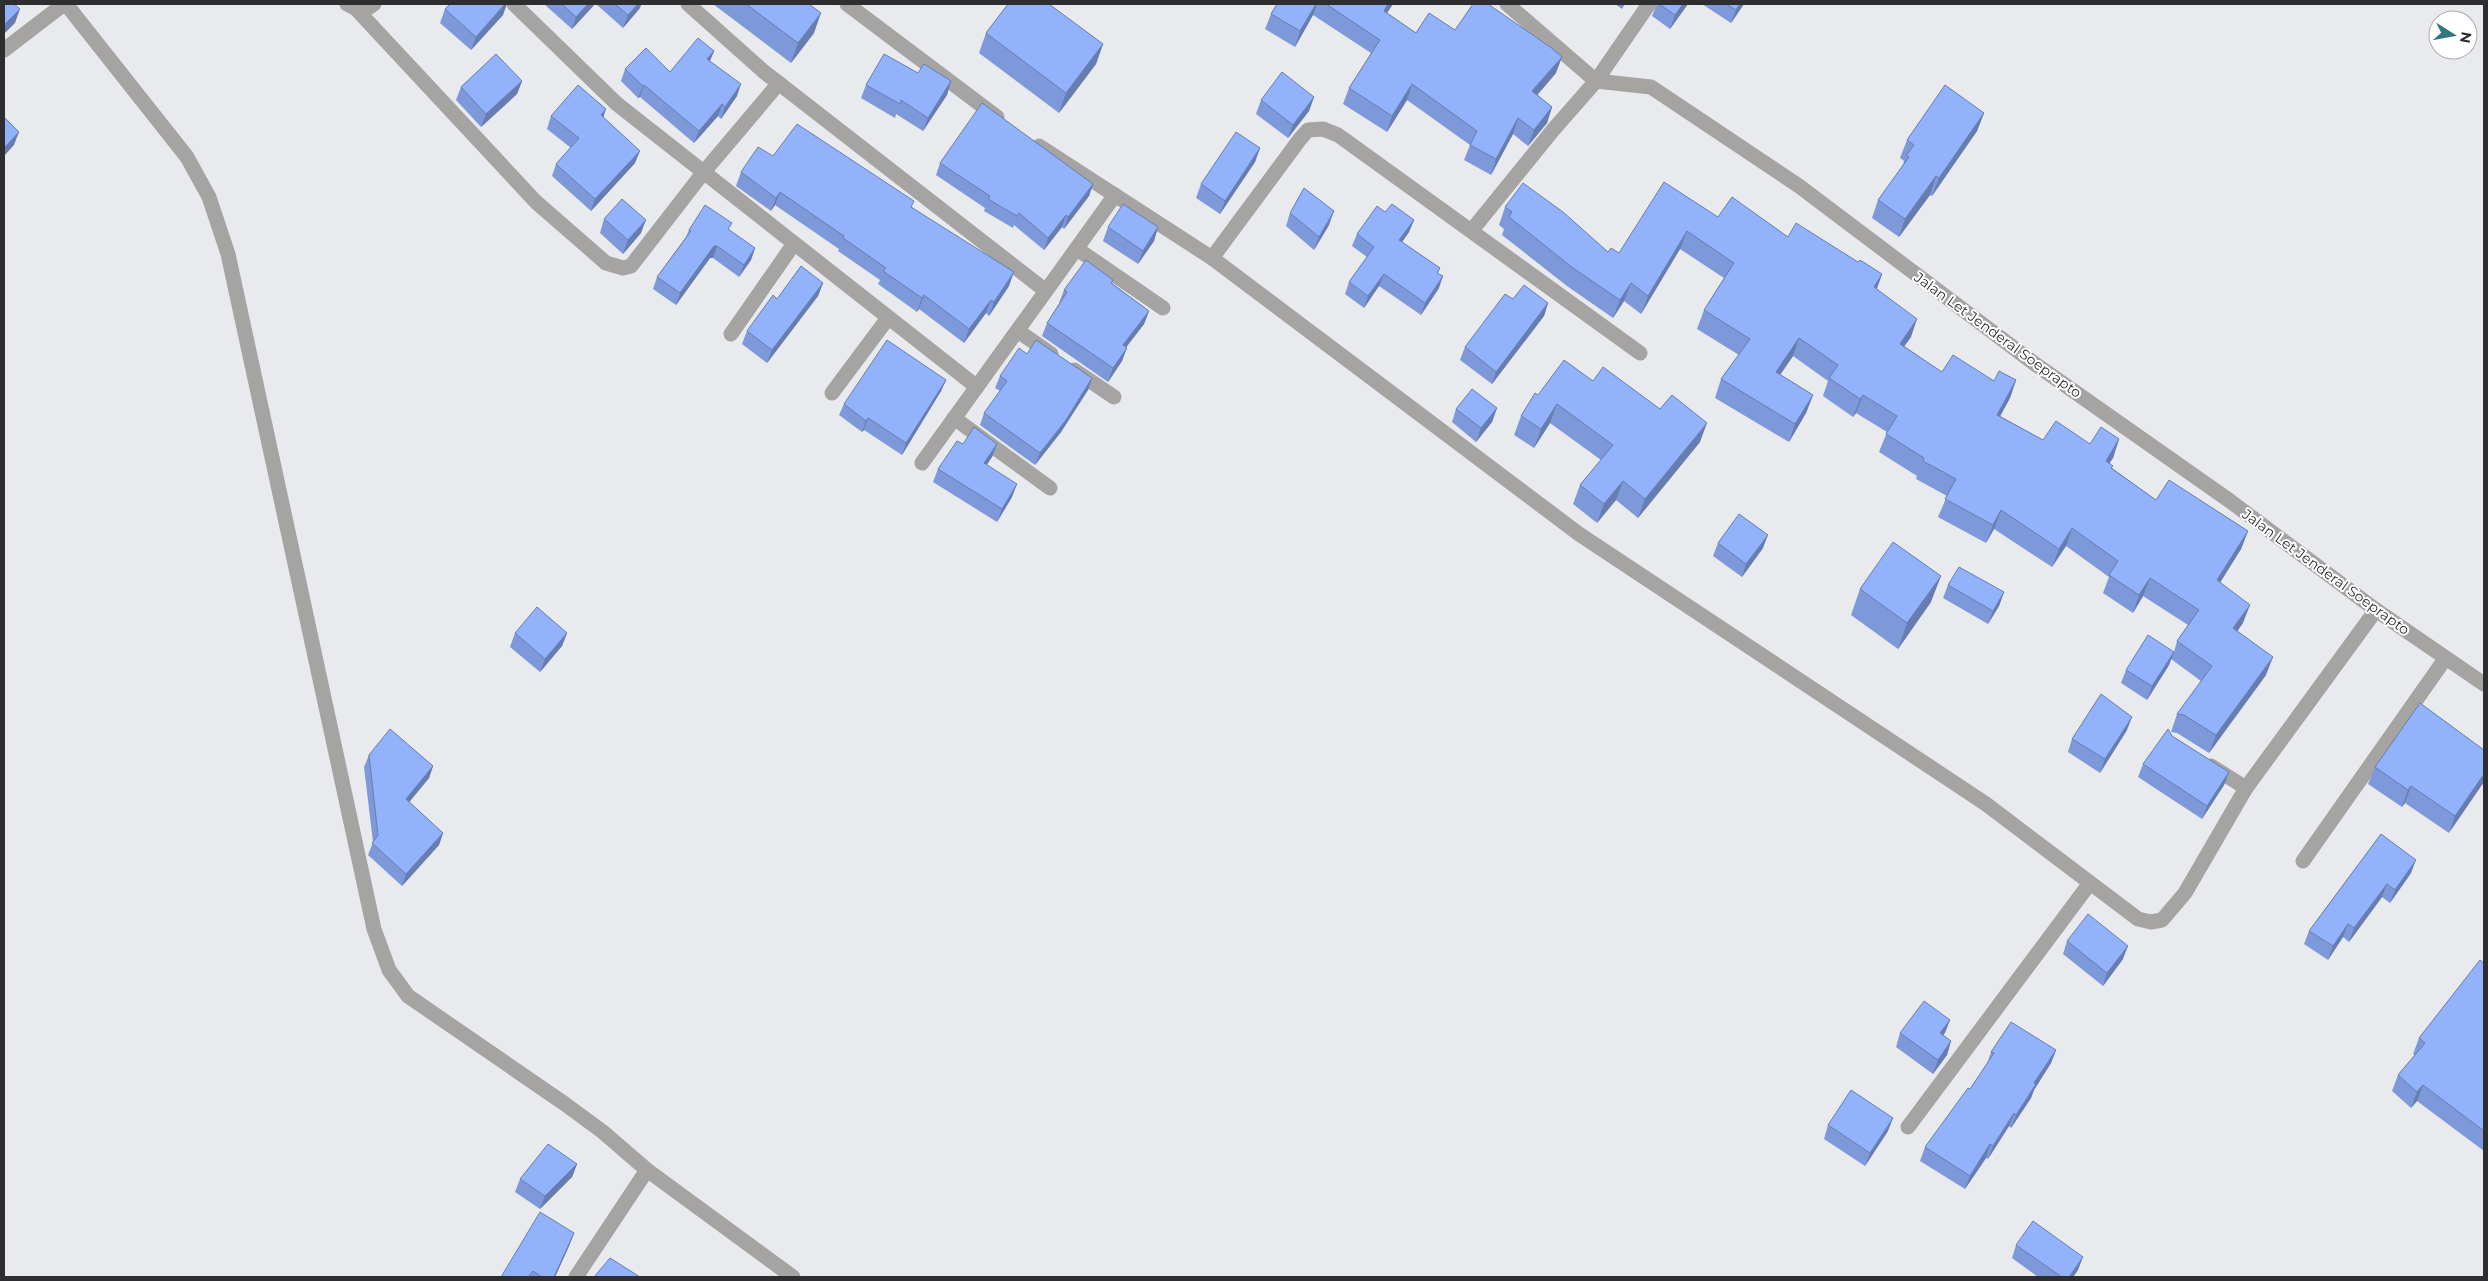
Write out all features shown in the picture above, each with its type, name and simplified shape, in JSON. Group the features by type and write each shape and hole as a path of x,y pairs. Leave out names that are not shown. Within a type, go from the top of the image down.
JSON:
{"street":[{"path":"4,50 65,4 187,157 209,197 228,254 374,929 389,970 408,996 565,1104 647,1170 794,1277"},
{"path":"352,8 364,11 374,4"},
{"path":"514,4 617,104 977,387"},
{"path":"688,4 779,83 1046,291"},
{"path":"847,4 1011,128"},
{"path":"1507,4 1596,81"},
{"path":"1472,230 1552,130 1596,81 1649,4"},
{"path":"352,8 536,202 612,265 623,268 631,266 703,173 779,83"},
{"name":"Jalan Let Jenderal Soeprapto","path":"1596,81 1652,87 1799,186 2035,364 2230,501 2376,610 2484,684"},
{"path":"1212,258 1300,139 1308,130 1315,128 1323,129 1338,135 1640,352"},
{"path":"1027,138 1212,258 1580,534 1986,804 2138,918 2157,922 2165,918 2185,893 2246,788 2376,610"},
{"path":"922,463 1116,195"},
{"path":"732,334 793,244"},
{"path":"1077,249 1163,308"},
{"path":"832,393 888,318"},
{"path":"1018,331 1114,397"},
{"path":"954,418 1050,488"},
{"path":"2303,861 2445,659"},
{"path":"2197,757 2246,788"},
{"path":"1908,1127 2090,883"},
{"path":"576,1277 647,1170"}],"building":[{"path":"4,4 14,4 20,9 4,25"},
{"path":"450,4 505,4 476,37 445,9"},
{"path":"562,4 588,4 576,17"},
{"path":"615,4 638,4 628,15"},
{"path":"746,4 809,4 821,13 798,43"},
{"path":"1008,4 1049,4 1103,44 1066,93 986,33"},
{"path":"1277,4 1316,4 1300,31 1271,14"},
{"path":"1326,4 1388,4 1384,11 1416,33 1429,13 1455,30 1473,4 1488,4 1562,57 1532,91 1552,107 1534,130 1518,118 1496,159 1470,145 1477,131 1412,84 1392,116 1349,88 1380,40"},
{"path":"1659,4 1683,4 1675,15"},
{"path":"1726,4 1740,4 1736,10"},
{"path":"698,38 714,51 707,59 741,84 725,107 722,104 699,131 625,69 646,48 670,72"},
{"path":"496,54 522,81 486,114 461,87"},
{"path":"884,54 918,73 924,64 951,81 928,118 901,100 900,104 866,85"},
{"path":"1282,72 1314,97 1293,125 1261,100"},
{"path":"578,85 606,109 601,115 640,151 595,199 556,164 579,138 551,116"},
{"path":"1945,85 1984,113 1939,178 1936,176 1905,219 1878,200 1909,157 1906,156 1914,145 1907,140"},
{"path":"982,103 1093,184 1068,217 1066,215 1048,238 1019,213 1017,216 988,199 990,196 940,163"},
{"path":"4,117 19,132 4,148"},
{"path":"797,124 914,201 911,207 1014,272 994,302 991,300 969,329 924,295 922,298 883,271 886,268 843,238 844,236 780,192 776,198 741,172 758,147 773,156"},
{"path":"1236,132 1260,148 1225,201 1201,184"},
{"path":"1664,182 1718,217 1732,197 1788,237 1796,223 1858,262 1860,260 1882,274 1874,287 1917,319 1900,344 1942,372 1953,355 1994,381 1999,371 2016,380 1997,415 2043,440 2056,421 2090,444 2101,427 2119,439 2106,461 2113,466 2111,468 2156,500 2169,480 2248,531 2217,580 2250,605 2233,628 2273,657 2216,735 2184,715 2177,714 2212,666 2177,641 2199,610 2150,578 2139,595 2109,575 2118,561 2072,528 2059,549 2001,510 1993,525 1945,499 1956,479 1923,461 1924,458 1886,434 1897,416 1863,395 1860,399 1829,378 1838,365 1799,338 1776,372 1813,395 1795,424 1721,379 1750,339 1704,310 1734,263 1687,231 1648,296 1631,283 1620,300 1573,268 1509,217 1512,212 1505,207 1523,183 1563,212 1608,252 1611,248 1619,253"},
{"path":"1304,188 1334,211 1319,237 1290,213"},
{"path":"622,199 646,220 628,240 604,219"},
{"path":"1123,204 1158,227 1143,251 1108,227"},
{"path":"1392,204 1414,220 1399,240 1440,268 1437,273 1443,276 1425,303 1384,274 1368,296 1349,282 1374,247 1357,234 1377,206 1385,212"},
{"path":"705,205 732,223 728,229 755,248 744,265 717,246 714,246 680,293 657,277 691,231 689,230"},
{"path":"1086,260 1113,280 1111,283 1149,311 1123,345 1127,348 1113,368 1047,323 1067,292 1064,290"},
{"path":"801,266 823,283 772,350 747,331 773,295 777,299"},
{"path":"1524,285 1548,303 1496,372 1465,347 1505,294 1513,299"},
{"path":"887,340 946,380 906,443 868,418 866,421 844,404"},
{"path":"1036,340 1092,378 1066,420 1040,453 984,413 1007,381 1000,376 1019,348 1027,354"},
{"path":"1564,360 1593,381 1603,367 1660,409 1672,395 1707,423 1645,499 1623,481 1604,504 1580,485 1613,445 1557,404 1541,429 1521,416 1535,393 1538,395"},
{"path":"1472,389 1497,408 1481,428 1456,409"},
{"path":"974,427 997,444 984,463 1017,484 1002,509 938,469 957,441 963,444"},
{"path":"1739,514 1768,535 1746,564 1718,543"},
{"path":"1893,542 1941,576 1907,623 1860,589"},
{"path":"1959,567 2004,592 1993,611 1948,585"},
{"path":"537,607 567,633 545,659 515,633"},
{"path":"2148,635 2174,652 2152,686 2126,670"},
{"path":"2101,694 2132,717 2105,759 2072,739"},
{"path":"2420,703 2484,750 2484,774 2455,816 2411,786 2408,790 2375,767"},
{"path":"390,729 433,766 406,799 443,833 406,874 372,843 378,835 369,755"},
{"path":"2168,729 2172,736 2229,772 2207,806 2143,764"},
{"path":"2381,834 2416,860 2395,890 2387,884 2354,928 2348,924 2333,946 2309,931"},
{"path":"2088,914 2128,946 2107,973 2067,941"},
{"path":"2480,960 2484,963 2484,1131 2423,1085 2417,1092 2398,1075 2425,1043 2419,1038"},
{"path":"1924,1001 1950,1020 1940,1033 1951,1041 1938,1060 1900,1033"},
{"path":"2011,1022 2056,1050 2016,1115 2014,1113 1993,1146 1990,1144 1970,1176 1925,1147 1968,1088 1970,1089 1994,1053 1991,1052"},
{"path":"1851,1090 1893,1118 1870,1153 1828,1125"},
{"path":"548,1144 577,1164 545,1196 520,1179"},
{"path":"540,1212 574,1233 554,1277 542,1277 533,1271 528,1277 501,1277"},
{"path":"2033,1221 2083,1257 2069,1277 2062,1277 2016,1245"},
{"path":"610,1258 640,1277 594,1277"}]}
